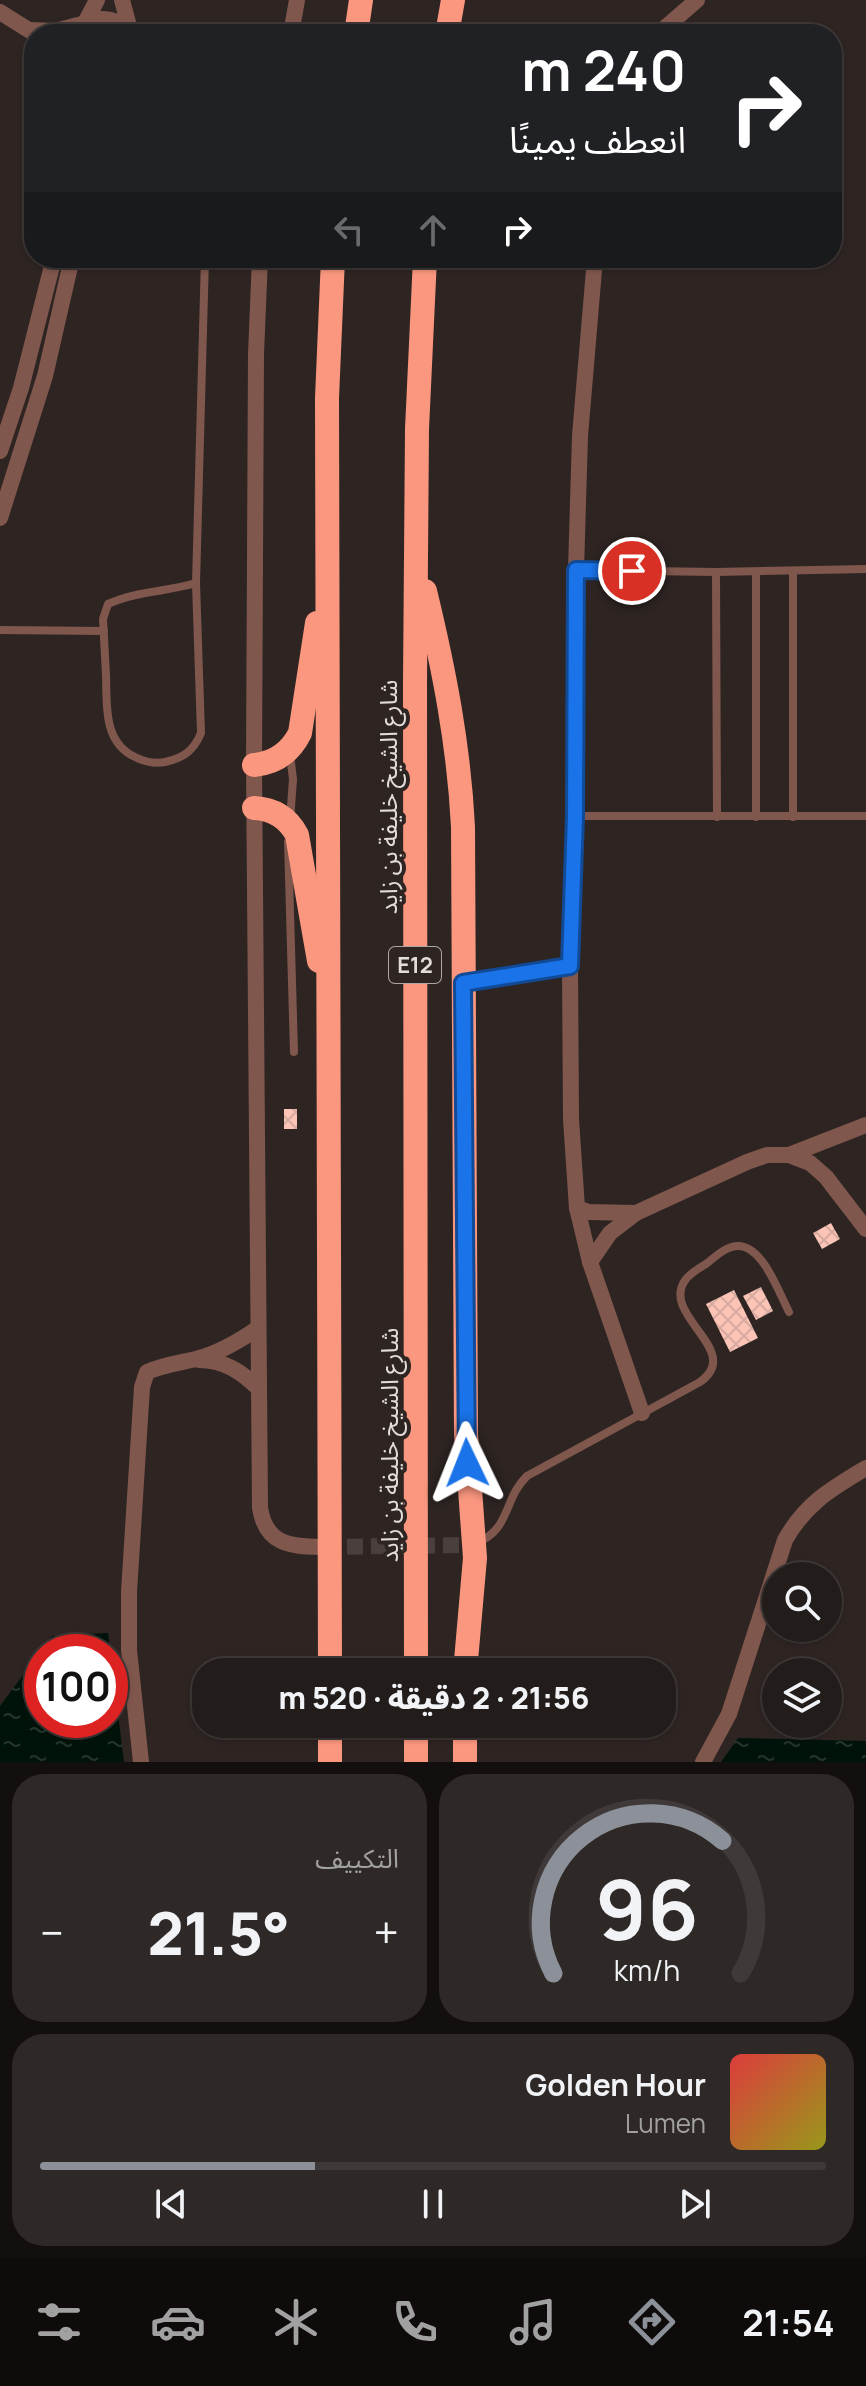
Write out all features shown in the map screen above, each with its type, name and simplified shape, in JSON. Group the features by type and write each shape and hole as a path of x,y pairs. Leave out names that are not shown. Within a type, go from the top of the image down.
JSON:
{"highway":[{"path":"357,24 361,0"},
{"path":"449,24 453,0"},
{"path":"330,1658 327,398 333,268"},
{"name":"شارع الشيخ خليفة بن زايد","path":"416,1658 417,429 425,268"},
{"path":"417,554 444,668 458,762 463,827 466,1434 474,1576 466,1658"},
{"path":"254,765 274,761 295,742 302,723 310,659 328,582"},
{"path":"254,808 274,812 290,824 299,842 312,929 329,1001"},
{"path":"330,1738 330,1762"},
{"path":"416,1738 416,1762"},
{"path":"465,1738 465,1762"}],"street":[{"path":"80,24 97,0"},
{"path":"122,0 130,24"},
{"path":"293,24 297,0"},
{"path":"669,24 697,0"},
{"path":"0,12 24,27"},
{"path":"87,24 105,18 122,24"},
{"path":"0,451 21,388 51,268"},
{"path":"0,518 45,376 70,268"},
{"path":"260,268 256,354 254,808 260,1508 264,1524 273,1536 287,1544 321,1547"},
{"path":"594,268 580,436 576,570 571,1119 577,1208 590,1262 642,1413"},
{"path":"463,983 570,966"},
{"path":"789,1155 866,1125"},
{"path":"590,1262 610,1233 636,1213 757,1157 779,1154 789,1155 819,1169 866,1229"},
{"path":"577,1208 589,1212 636,1213"},
{"path":"141,1762 129,1650 129,1592 142,1387 147,1372 227,1348 258,1328"},
{"path":"194,1359 209,1360 237,1370 259,1389"},
{"path":"703,1762 729,1714 785,1540 799,1518 818,1498 866,1468"}],"lane":[{"path":"196,583 161,592 135,593 108,604 103,619 108,719 114,739 124,752 143,762 158,764 185,755 195,747 201,733 196,583 205,268"},
{"path":"576,570 756,572 866,569"},
{"path":"793,571 793,817"},
{"path":"716,572 717,817"},
{"path":"756,572 756,817"},
{"path":"0,630 104,631"},
{"path":"289,750 293,779 288,853 294,1052"},
{"path":"575,816 866,816"},
{"path":"471,1544 484,1540 498,1529 516,1489 527,1476 700,1382 711,1370 712,1353 682,1304 681,1290 687,1278 722,1252 739,1246 756,1253 789,1312"}],"water":[{"path":"24,1674 24,1738 121,1738 124,1762 0,1762 0,1706"},
{"path":"738,1738 866,1741 866,1762 721,1762"}],"building":[{"path":"284,1109 297,1109 297,1129 284,1129"},
{"path":"831,1223 840,1239 822,1249 813,1233"},
{"path":"761,1287 773,1311 756,1320 743,1296"},
{"path":"734,1290 758,1338 730,1352 706,1304"}],"tunnel":[{"path":"323,1547 468,1545"}],"route":[{"path":"467,1463 463,983 570,966 575,816 576,570 632,571"}]}
